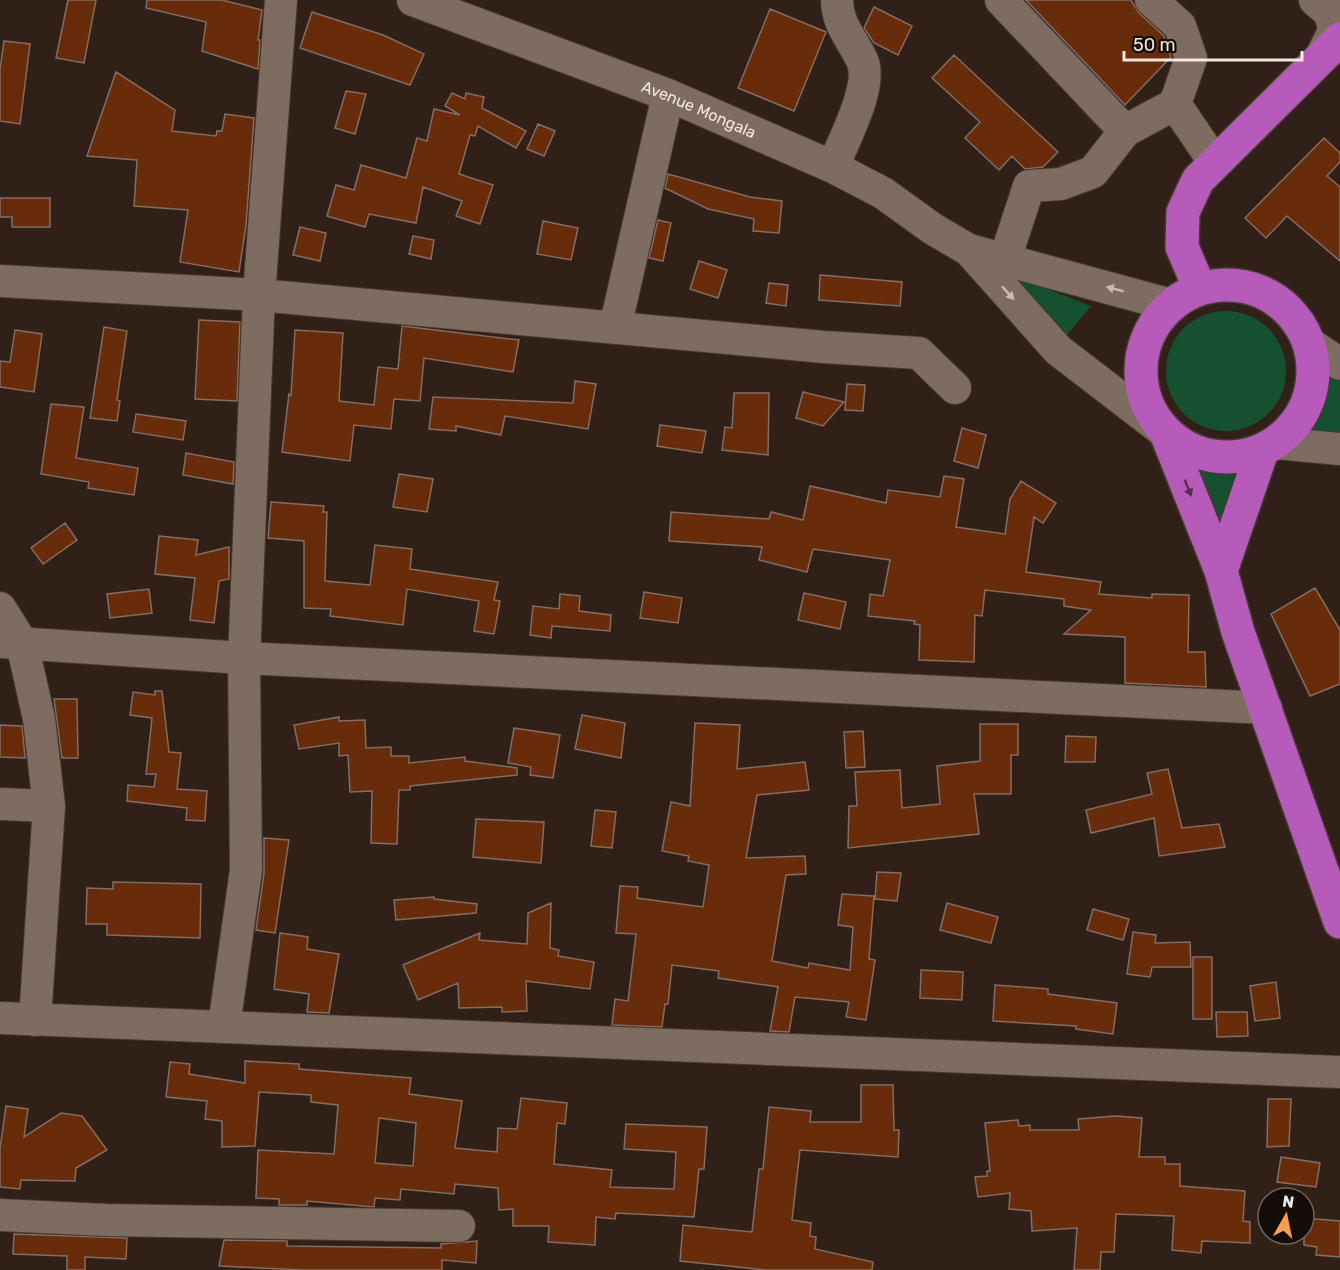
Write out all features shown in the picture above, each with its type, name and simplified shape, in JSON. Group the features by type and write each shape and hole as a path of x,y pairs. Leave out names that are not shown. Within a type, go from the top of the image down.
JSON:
{"highway":[{"path":"1200,289 1182,247 1183,212 1198,180 1330,48"},
{"path":"1166,433 1195,452 1228,458 1269,447 1296,423 1310,399 1314,371 1309,343 1292,314 1266,294 1234,285 1200,289 1171,305 1151,328 1141,357 1141,387 1166,433 1221,571 1238,632 1340,922"},
{"path":"1221,571 1269,447"}],"street":[{"path":"224,1026 246,870 244,658 259,295 281,0"},
{"name":"Avenue Mongala","path":"413,0 668,96 832,167 883,193 933,229 969,250"},
{"path":"832,167 861,97 865,79 863,62 837,15 837,0"},
{"path":"1001,0 1125,131"},
{"path":"1005,259 1029,186 1061,184 1093,172 1125,131 1175,105 1191,58 1180,26 1151,0"},
{"path":"1316,0 1329,12 1335,29 1330,48"},
{"path":"615,328 668,96"},
{"path":"1175,105 1215,163"},
{"path":"969,250 1171,305"},
{"path":"969,250 1058,350 1166,433"},
{"path":"0,281 259,295 919,353 955,388"},
{"path":"1309,343 1340,364"},
{"path":"1269,447 1340,449"},
{"path":"0,608 39,719 49,806 35,1020"},
{"path":"11,642 244,658 1266,708"},
{"path":"0,804 49,806"},
{"path":"0,1018 1340,1072"},
{"path":"0,1215 106,1220 459,1226"}],"green space":[{"path":"1011,275 1091,306 1066,336"},
{"path":"1226,311 1249,315 1269,328 1282,348 1286,371 1282,394 1269,414 1249,427 1226,431 1203,427 1183,414 1170,394 1166,371 1170,348 1183,328 1203,315"},
{"path":"1326,366 1340,377 1340,439 1300,436 1319,405"},
{"path":"1190,464 1219,471 1251,467 1224,546"}],"building":[{"path":"68,0 96,0 84,63 56,58"},
{"path":"147,0 222,0 262,10 258,40 260,40 258,69 202,51 206,22 146,8"},
{"path":"1026,0 1131,0 1139,13 1164,36 1171,57 1125,105"},
{"path":"874,7 912,26 898,55 874,43 864,28"},
{"path":"770,9 826,32 794,111 738,88"},
{"path":"312,12 383,35 424,54 410,85 300,48"},
{"path":"4,41 30,44 20,124 0,121 0,69"},
{"path":"954,55 1058,152 1043,167 1025,169 1012,156 999,170 965,138 980,122 932,78"},
{"path":"116,72 175,110 172,131 216,136 217,131 222,131 225,114 254,118 246,225 239,272 180,262 188,210 134,206 137,160 87,156"},
{"path":"346,91 366,94 355,134 335,128"},
{"path":"452,93 465,99 466,93 484,97 482,108 526,131 516,148 478,126 475,136 470,135 459,174 493,185 480,224 456,216 462,201 423,187 416,223 369,214 365,227 327,216 336,185 354,190 361,165 406,178 417,138 427,141 434,109 460,115 445,106"},
{"path":"538,124 555,131 544,156 527,149"},
{"path":"1324,138 1340,153 1340,162 1327,176 1340,187 1340,261 1287,216 1266,238 1245,218"},
{"path":"668,174 750,197 782,201 779,233 753,231 754,219 708,209 665,188"},
{"path":"0,198 50,198 50,227 12,227 12,217 0,217"},
{"path":"658,220 671,223 663,261 649,258"},
{"path":"543,221 578,228 571,260 537,254"},
{"path":"300,227 326,233 320,261 293,255"},
{"path":"413,236 434,240 431,259 409,254"},
{"path":"699,261 727,270 718,298 690,289"},
{"path":"820,275 902,282 900,306 819,300"},
{"path":"769,283 788,285 786,306 766,303"},
{"path":"199,320 240,322 237,401 195,399"},
{"path":"402,326 519,340 513,372 424,358 420,401 394,399 391,429 354,425 350,461 282,452 289,394 291,395 295,330 343,333 339,401 374,405 378,367 398,369"},
{"path":"104,327 127,331 117,400 120,401 117,421 90,418"},
{"path":"15,330 42,334 34,392 0,387 0,361 10,362"},
{"path":"575,381 596,384 588,429 505,416 501,435 456,426 456,431 429,429 433,397 573,403"},
{"path":"847,384 865,385 863,411 845,410"},
{"path":"803,392 844,402 823,426 796,418"},
{"path":"734,393 769,393 768,455 722,450 725,427 732,428"},
{"path":"51,404 84,407 76,458 138,468 134,495 88,488 89,482 41,474"},
{"path":"136,414 186,421 183,440 133,432"},
{"path":"660,425 706,431 702,453 657,446"},
{"path":"962,428 986,435 978,468 954,461"},
{"path":"186,453 234,462 233,484 183,475"},
{"path":"399,474 433,479 427,512 393,507"},
{"path":"944,476 964,479 956,527 1005,534 1010,499 1021,481 1056,503 1043,523 1034,517 1026,572 1101,582 1099,594 1152,598 1152,594 1189,595 1188,652 1205,652 1206,687 1125,683 1125,637 1064,634 1091,610 1064,606 1064,599 985,590 982,616 975,615 974,662 919,660 920,625 914,624 915,621 868,616 870,594 883,596 890,560 813,549 807,572 759,560 762,547 669,541 671,512 769,519 771,512 803,520 810,486 886,503 888,490 940,497"},
{"path":"271,502 324,506 323,512 327,512 325,581 370,585 375,545 412,549 410,569 498,582 494,600 500,601 494,634 474,631 479,601 407,589 403,625 330,616 331,609 304,608 304,541 268,538"},
{"path":"65,523 77,540 43,564 31,548"},
{"path":"159,536 198,540 196,555 229,547 229,579 219,581 214,623 190,620 195,578 155,574"},
{"path":"1315,588 1340,630 1340,684 1310,696 1271,614"},
{"path":"149,589 152,613 110,618 107,594"},
{"path":"644,592 682,598 678,623 640,618"},
{"path":"804,593 846,602 840,629 798,620"},
{"path":"560,594 580,596 579,611 611,615 610,631 552,626 551,638 530,635 533,606 559,609"},
{"path":"155,691 162,691 169,752 181,753 177,789 207,791 205,821 186,820 187,808 127,801 128,785 154,787 156,774 146,774 152,718 130,715 133,692 155,695"},
{"path":"54,699 77,699 78,758 62,758"},
{"path":"582,715 625,723 621,758 575,749"},
{"path":"339,717 339,721 365,720 366,748 391,747 391,756 409,756 409,763 465,757 465,761 517,768 517,775 410,786 410,790 399,790 397,844 371,843 372,791 350,792 348,755 339,756 339,743 299,749 294,725"},
{"path":"695,723 740,725 737,769 805,762 809,790 757,795 746,858 805,856 806,874 786,875 772,961 808,968 809,963 850,970 853,927 838,925 842,894 874,896 869,959 875,960 866,1020 846,1017 849,1002 795,997 789,1032 770,1031 778,987 718,978 719,971 672,965 668,1004 665,1004 662,1027 612,1025 615,999 628,1001 636,934 616,933 620,886 638,887 637,898 703,907 709,865 688,861 689,856 662,851 671,802 690,806"},
{"path":"980,724 1018,724 1018,755 1011,755 1011,794 974,794 979,834 848,848 849,806 857,806 855,772 900,770 902,808 940,804 937,766 980,761"},
{"path":"0,725 22,726 25,758 0,757"},
{"path":"514,728 560,735 553,778 530,775 531,767 508,763"},
{"path":"863,731 865,767 846,768 844,732"},
{"path":"1066,736 1096,737 1095,762 1065,762"},
{"path":"1168,769 1182,828 1219,824 1225,847 1159,856 1154,818 1091,833 1086,810 1152,794 1147,773"},
{"path":"595,810 616,812 612,848 591,846"},
{"path":"476,819 544,822 541,863 473,857"},
{"path":"264,838 289,840 275,933 256,930 264,873"},
{"path":"877,872 901,873 897,901 875,899"},
{"path":"113,882 201,884 200,938 107,935 107,924 86,924 87,888 113,889"},
{"path":"434,897 434,899 477,904 476,913 396,920 394,900"},
{"path":"551,903 550,948 559,950 558,956 594,962 590,989 526,981 527,1011 502,1012 502,1007 459,1008 458,983 418,1000 403,965 480,933 479,940 527,944 528,913"},
{"path":"947,903 998,917 991,943 940,930"},
{"path":"1093,909 1129,919 1123,940 1087,930"},
{"path":"1133,932 1156,935 1155,943 1190,942 1191,967 1152,967 1150,977 1127,974"},
{"path":"280,933 308,937 307,949 339,954 329,1013 307,1012 309,994 274,989"},
{"path":"1193,957 1212,957 1212,1019 1193,1019"},
{"path":"921,970 963,972 962,1000 920,998"},
{"path":"1276,982 1280,1018 1255,1021 1250,986"},
{"path":"995,985 1048,989 1048,994 1117,1003 1113,1034 1076,1029 1076,1026 993,1021"},
{"path":"1216,1012 1247,1012 1248,1036 1217,1037"},
{"path":"245,1061 299,1064 299,1069 411,1078 409,1094 462,1101 455,1148 497,1152 498,1128 517,1129 521,1098 567,1103 565,1124 557,1123 554,1164 612,1170 610,1187 674,1189 676,1152 624,1149 626,1124 707,1127 704,1169 699,1169 694,1217 616,1213 615,1219 596,1217 595,1245 548,1242 549,1226 513,1226 513,1209 499,1210 498,1188 455,1184 454,1194 401,1189 400,1200 375,1198 374,1207 307,1201 307,1205 279,1205 279,1199 256,1198 258,1150 334,1154 338,1105 311,1102 311,1095 259,1092 255,1146 222,1147 222,1121 205,1119 207,1101 166,1097 170,1062 190,1064 189,1074 245,1083","holes":["379,1118 416,1123 413,1166 375,1163"]},
{"path":"861,1085 893,1085 894,1130 899,1130 898,1157 800,1150 792,1220 811,1223 810,1236 816,1237 815,1249 873,1262 872,1270 766,1270 680,1261 683,1225 752,1232 759,1169 763,1169 769,1107 811,1111 810,1122 861,1122"},
{"path":"1268,1099 1291,1099 1289,1146 1267,1147"},
{"path":"6,1106 28,1109 24,1137 61,1113 82,1116 107,1150 76,1168 75,1181 21,1180 20,1189 0,1187 0,1148"},
{"path":"1116,1116 1142,1118 1139,1157 1165,1157 1165,1164 1180,1164 1180,1186 1245,1191 1243,1221 1250,1222 1250,1243 1202,1241 1201,1253 1172,1250 1174,1216 1116,1214 1114,1252 1101,1252 1100,1270 1074,1270 1077,1228 1032,1231 1031,1211 1009,1209 1010,1193 978,1197 975,1177 987,1176 987,1171 990,1171 985,1123 1018,1120 1019,1126 1030,1125 1030,1130 1079,1130 1078,1119"},
{"path":"1281,1157 1320,1163 1316,1187 1277,1182"},
{"path":"1316,1219 1340,1221 1340,1257 1316,1255 1317,1247 1310,1246 1316,1246"},
{"path":"14,1234 127,1238 126,1259 85,1257 85,1270 67,1270 67,1256 13,1254"},
{"path":"224,1240 287,1241 287,1246 441,1248 441,1244 477,1241 476,1263 442,1260 442,1270 304,1270 219,1266"}]}
